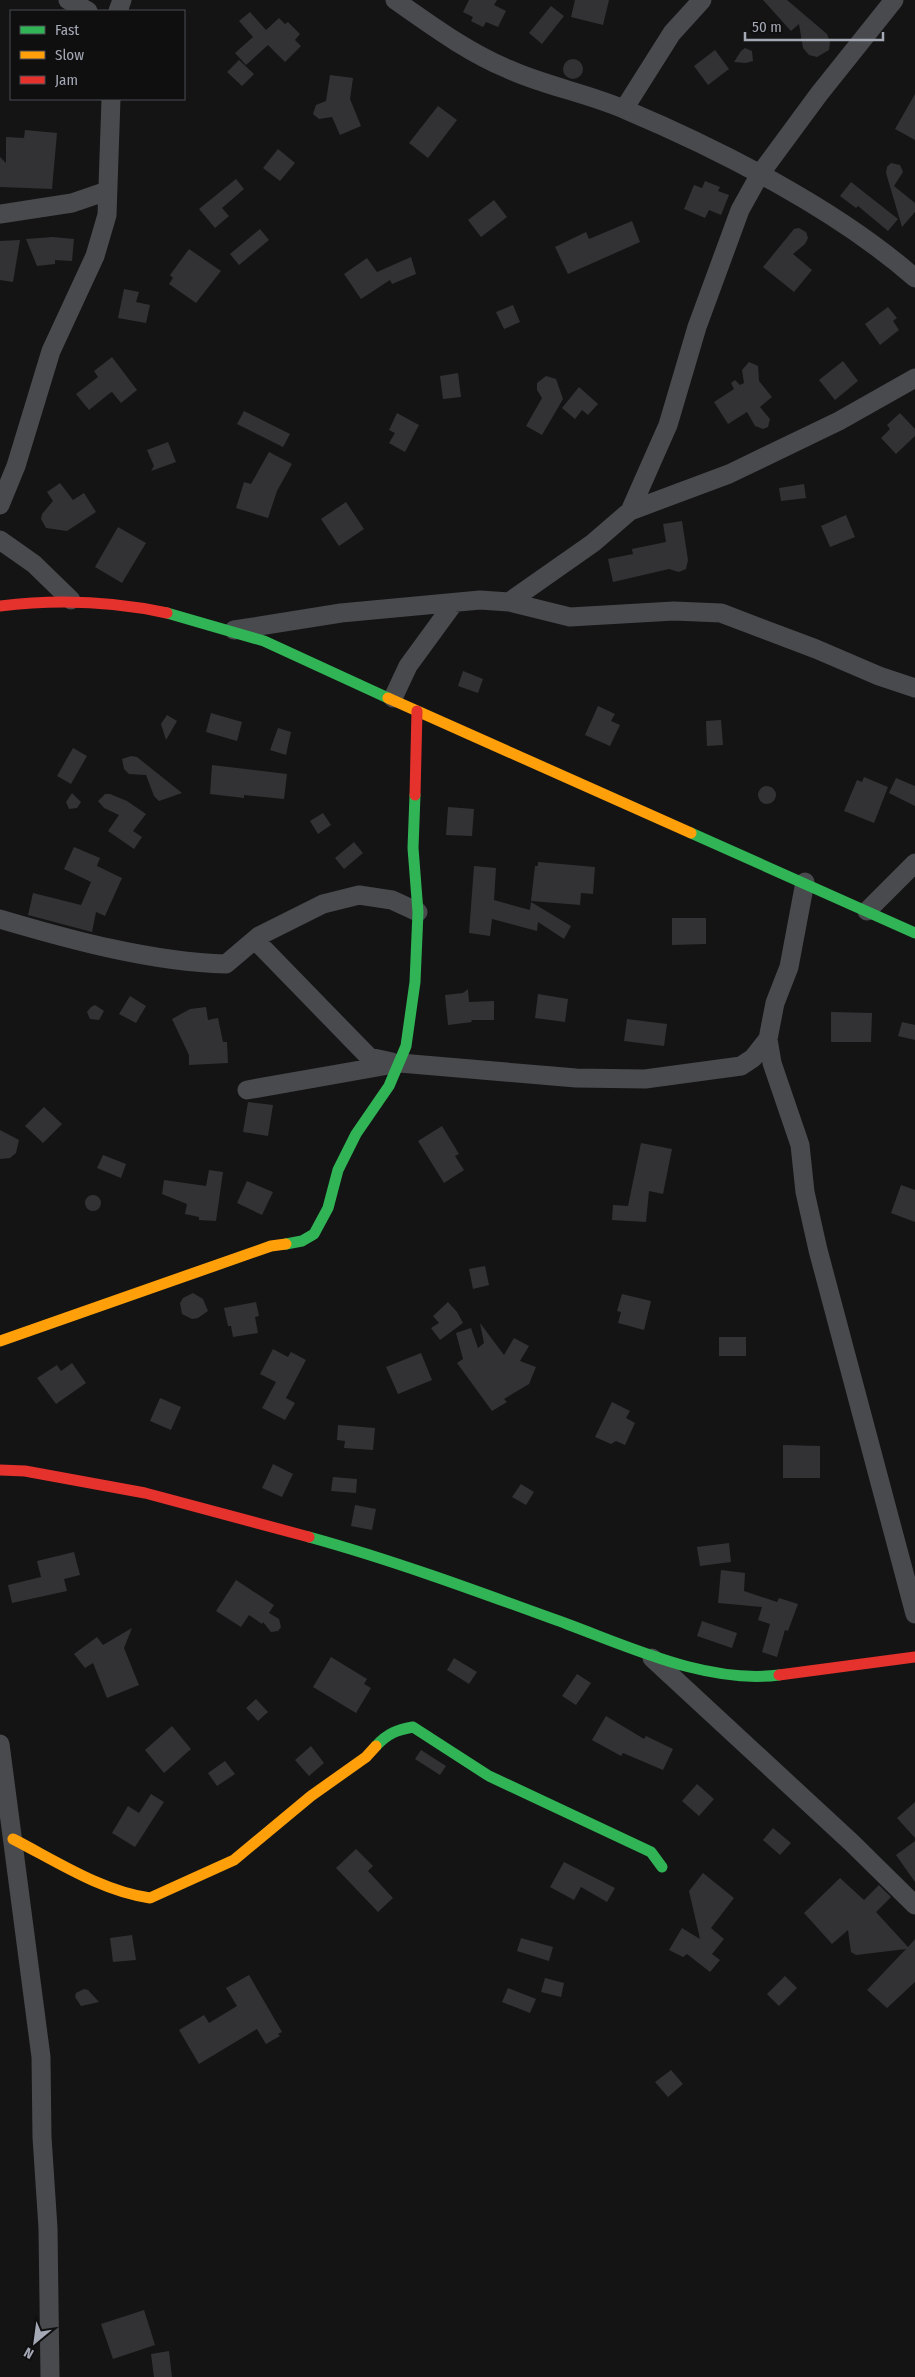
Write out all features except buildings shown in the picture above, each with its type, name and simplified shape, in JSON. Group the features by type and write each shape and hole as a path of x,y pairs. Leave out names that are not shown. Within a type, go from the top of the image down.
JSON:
{"street":[{"path":"68,0 86,10"},
{"path":"395,0 458,43 508,70 624,109 760,174 912,269"},
{"path":"630,510 668,425 697,326 740,210 760,174 843,62 894,0"},
{"path":"624,109 692,3"},
{"path":"0,505 16,466 51,351 95,256 107,215 111,100"},
{"path":"0,214 72,203 107,191"},
{"path":"510,602 594,543 630,510 729,474 838,420 915,378"},
{"path":"0,540 34,564 71,600"},
{"path":"0,606 36,600 106,602 145,608 233,630 264,641 394,698 416,711 805,882 915,933"},
{"path":"233,630 340,613 454,604 480,600 510,602 570,617 674,611 721,614 816,649 879,676 915,688"},
{"path":"394,698 408,666 454,604"},
{"path":"0,1340 271,1246 302,1241 314,1234 328,1208 338,1170 365,1120 388,1086 400,1063 406,1046 415,982 418,912 413,848 416,711"},
{"path":"867,910 915,862"},
{"path":"805,882 789,967 775,1002 768,1040 772,1063 800,1145 806,1192 818,1250 915,1614"},
{"path":"0,919 72,940 207,963 226,964 255,940 278,925 323,904 360,895 392,900 418,912"},
{"path":"255,940 369,1057 400,1063 576,1078 645,1079 741,1066 753,1058 768,1040"},
{"path":"247,1090 400,1063"},
{"path":"0,1470 25,1470 145,1492 366,1553 569,1625 652,1657 715,1672 770,1676 915,1657"},
{"path":"652,1657 852,1843 915,1905"},
{"path":"13,1839 95,1881 137,1896 150,1898 196,1880 234,1860 311,1796 366,1757 385,1736 395,1730 413,1727 489,1776 651,1852 662,1867"},
{"path":"0,1744 41,2057 42,2137 48,2228 50,2377"}],"traffic: fast":[{"path":"167,613 264,641 388,698"},
{"path":"286,1244 302,1241 314,1234 328,1208 338,1170 356,1134 389,1086 406,1046 415,982 418,912 413,848 415,795"},
{"path":"691,833 915,933"},
{"path":"309,1537 439,1578 671,1662 725,1674 779,1675"},
{"path":"376,1746 393,1733 413,1727 489,1776 651,1852 662,1867"}],"traffic: slow":[{"path":"388,698 691,833"},
{"path":"0,1341 271,1246 286,1244"},
{"path":"13,1839 96,1882 114,1889 150,1898 234,1860 311,1796 366,1757 376,1746"}],"traffic: jam":[{"path":"0,606 42,602 84,602 167,613"},
{"path":"415,795 417,711"},
{"path":"0,1470 25,1471 145,1493 309,1537"},
{"path":"779,1675 915,1657"}]}
